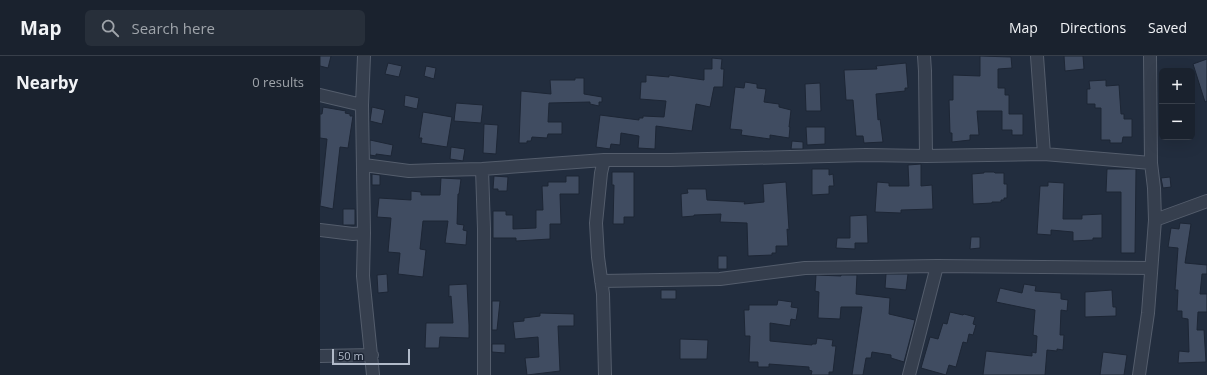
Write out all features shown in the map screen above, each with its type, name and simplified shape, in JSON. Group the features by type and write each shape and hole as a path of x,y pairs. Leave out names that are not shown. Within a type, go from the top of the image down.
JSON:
{"street":[{"path":"364,56 362,105 364,165 363,276 373,375"},
{"path":"924,56 926,156"},
{"path":"1037,56 1044,154"},
{"path":"1139,375 1148,313 1155,220 1154,188 1151,163 1150,56"},
{"path":"320,95 362,105"},
{"path":"364,165 409,171 482,169 604,160 670,160 866,155 926,156 1044,154 1151,163"},
{"path":"604,160 601,173 596,223 598,257 603,294 605,375"},
{"path":"482,169 484,229 484,375"},
{"path":"1155,220 1207,201"},
{"path":"320,230 353,234 364,233"},
{"path":"601,281 720,279 805,268 937,266 1151,268"},
{"path":"909,375 937,266"},
{"path":"320,356 372,355"}],"building":[{"path":"320,56 331,56 328,68 320,66"},
{"path":"980,56 1011,57 1012,68 998,69 998,88 1005,88 1005,95 1009,95 1009,114 1023,114 1023,135 1012,135 1012,130 1002,130 1002,111 977,111 979,135 970,135 970,140 952,142 952,133 950,133 949,100 953,100 953,75 980,76"},
{"path":"1064,56 1083,56 1084,69 1065,71"},
{"path":"712,58 722,59 721,69 724,69 723,87 714,87 710,107 696,104 692,131 656,126 655,149 638,148 639,136 621,133 620,145 611,144 610,149 596,147 600,115 639,120 639,118 643,118 643,116 664,117 666,101 640,99 641,82 646,82 646,75 669,77 669,75 704,80 704,69 712,69"},
{"path":"1207,59 1207,101 1205,102 1195,68 1193,64"},
{"path":"388,63 402,66 399,77 385,74"},
{"path":"906,63 908,88 905,88 905,91 876,94 878,120 880,119 883,142 864,143 863,136 856,136 853,100 846,100 844,70 877,69 876,66"},
{"path":"426,66 436,68 434,79 424,76"},
{"path":"575,78 584,78 584,94 602,97 602,102 599,102 599,106 590,104 590,102 549,103 548,122 562,122 562,134 548,134 547,138 532,137 531,141 527,141 527,143 519,143 521,91 551,94 550,80 575,80"},
{"path":"1106,80 1106,86 1119,85 1121,114 1124,114 1124,119 1132,119 1132,137 1123,137 1122,143 1110,143 1110,140 1101,140 1101,108 1095,108 1095,104 1087,104 1087,89 1090,89 1089,81"},
{"path":"745,82 757,84 757,88 766,89 764,102 779,104 779,107 791,110 789,138 770,135 770,139 741,135 742,130 730,129 735,87 744,88"},
{"path":"820,83 821,111 806,111 805,84"},
{"path":"405,95 419,98 417,109 404,106"},
{"path":"456,103 483,105 481,123 454,121"},
{"path":"323,107 346,111 345,113 353,116 348,148 340,147 333,209 320,206 327,139 320,138 320,114 322,114"},
{"path":"372,107 385,110 382,124 370,121"},
{"path":"423,112 452,117 447,147 421,143 422,138 419,138"},
{"path":"484,124 498,125 496,154 483,153"},
{"path":"806,127 825,127 825,144 807,145"},
{"path":"370,140 393,145 391,156 376,154 376,156 370,155"},
{"path":"792,141 803,142 803,149 791,149"},
{"path":"451,147 465,149 463,161 450,159"},
{"path":"921,164 921,186 932,185 933,209 901,210 901,213 875,212 877,182 889,183 889,186 909,186 908,165"},
{"path":"812,169 829,169 829,175 833,174 834,186 829,186 829,194 812,195"},
{"path":"1107,169 1136,169 1135,253 1121,253 1121,192 1106,192"},
{"path":"612,172 634,172 634,217 624,217 624,224 613,224 614,185 612,185"},
{"path":"984,172 1004,173 1004,184 1007,184 1007,198 1001,200 1001,202 973,204 972,174"},
{"path":"372,174 380,175 380,185 372,185"},
{"path":"494,176 508,177 507,191 498,191 498,189 493,189"},
{"path":"566,176 579,176 579,194 560,194 561,224 550,224 550,239 516,241 516,238 493,238 493,211 506,211 506,215 513,215 513,229 536,228 536,210 543,210 542,186 548,186 548,182 566,182"},
{"path":"1170,177 1171,187 1163,188 1161,178"},
{"path":"441,178 461,179 458,194 457,224 464,225 463,230 467,231 466,245 445,243 448,221 423,221 420,249 426,250 423,277 398,274 400,253 388,252 391,218 377,217 379,198 411,200 411,191 421,192 421,195 440,195"},
{"path":"786,182 789,230 787,229 788,246 776,246 776,253 772,253 772,255 748,256 747,223 720,222 721,214 682,217 681,194 688,193 687,189 706,189 707,200 745,202 744,204 764,202 763,184"},
{"path":"1048,182 1064,183 1063,219 1082,219 1082,215 1102,214 1102,238 1073,241 1073,232 1051,230 1051,235 1037,234 1040,186 1048,186"},
{"path":"343,209 355,209 355,225 343,225"},
{"path":"867,215 868,243 855,243 855,249 836,248 837,238 850,238 850,216"},
{"path":"1180,223 1191,224 1185,263 1207,265 1207,274 1202,274 1200,294 1207,294 1207,312 1198,312 1197,330 1204,330 1206,362 1178,363 1179,351 1189,352 1188,319 1182,318 1182,311 1177,311 1178,290 1175,290 1178,248 1168,247 1171,228 1179,229"},
{"path":"971,237 980,237 980,248 970,249"},
{"path":"718,256 727,256 727,269 718,269"},
{"path":"387,274 388,292 378,293 377,275"},
{"path":"886,274 908,274 906,290 885,288"},
{"path":"816,275 857,275 856,294 890,298 889,314 915,320 904,362 891,358 891,355 872,352 871,358 866,358 863,375 852,375 862,307 841,307 840,319 818,318 819,292 815,291"},
{"path":"467,284 469,338 440,337 439,348 425,348 426,323 453,323 451,296 449,297 449,285"},
{"path":"1024,284 1036,286 1035,291 1061,293 1061,299 1068,300 1067,311 1061,310 1060,335 1064,335 1063,350 1047,350 1045,375 983,375 986,351 1032,356 1032,352 1036,353 1037,336 1033,335 1035,310 996,302 1000,288 1022,293"},
{"path":"661,290 676,290 676,299 661,299"},
{"path":"1112,290 1113,307 1116,307 1116,316 1085,317 1085,292"},
{"path":"778,300 792,302 791,307 798,308 796,320 791,319 790,326 770,323 770,341 812,345 816,344 817,338 833,340 832,346 836,346 833,372 829,372 829,375 811,375 812,371 809,370 809,367 769,364 769,367 758,367 758,362 749,362 750,336 745,336 744,310 749,310 749,305 777,305"},
{"path":"492,301 500,301 497,330 492,330"},
{"path":"950,312 975,317 973,324 976,325 973,335 969,334 967,343 963,342 956,367 949,365 946,375 921,368 930,337 938,339 943,323 947,324"},
{"path":"540,313 574,314 574,326 558,326 560,371 527,375 525,358 539,357 538,337 515,339 513,322 524,321 524,318 540,316"},
{"path":"680,339 708,340 707,359 680,359"},
{"path":"492,344 505,344 505,353 492,352"},
{"path":"1103,352 1127,355 1124,375 1100,375"}]}
